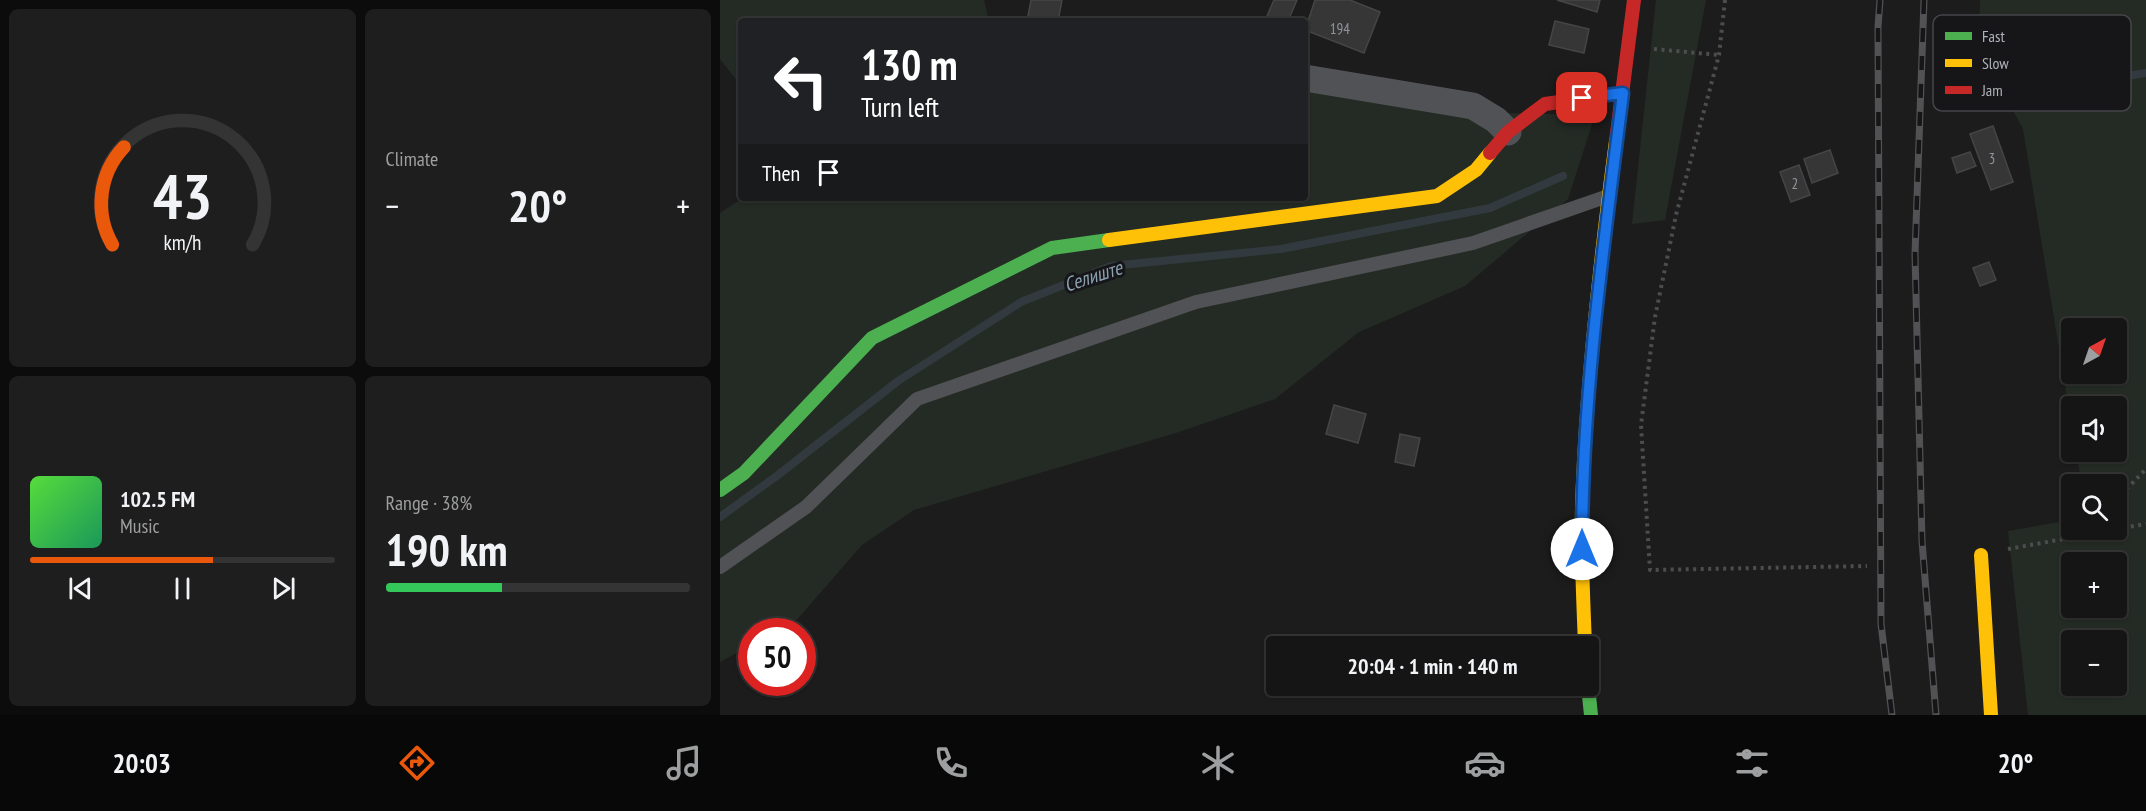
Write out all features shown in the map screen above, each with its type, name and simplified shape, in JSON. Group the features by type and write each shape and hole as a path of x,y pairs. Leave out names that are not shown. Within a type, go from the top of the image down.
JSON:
{"street":[{"path":"1584,636 1582,523 1593,335 1634,0"},
{"path":"1308,78 1473,106 1496,120 1508,132"},
{"path":"720,490 744,473 872,338 1052,248 1437,196 1476,170 1508,132 1545,104 1623,93"},
{"path":"1981,555 1990,715"},
{"path":"1589,696 1591,715"}],"lane":[{"path":"720,567 806,507 917,399 1197,302 1473,243 1610,195"}],"path":[{"path":"1725,0 1719,55 1676,215 1654,328 1641,425 1650,570 1867,566"},
{"path":"1628,47 1719,55"},
{"path":"2127,489 2146,469"},
{"path":"2127,527 2146,524"},
{"path":"1981,555 2061,539"}],"shaded area":[{"path":"720,0 984,0 988,18 738,18 738,82 720,59"},
{"path":"1656,0 1706,0 1665,220 1632,224"},
{"path":"1980,0 2146,0 2146,715 2028,715 2008,531 2061,522 2061,540 2127,540 2127,474 2080,474 2078,462 2127,462 2127,396 2067,396 2065,384 2127,384 2127,318 2061,318 2061,361 2023,129 2013,111 2131,111 2131,15 1980,15"},
{"path":"1308,88 1500,113 1595,115 1568,199 1465,286 1359,332 1275,399 1176,433 914,510 862,545 798,618 738,618 738,652 720,662 720,213 738,201 1308,201"}],"building":[{"path":"1031,0 1062,0 1059,18 1028,16"},
{"path":"1274,0 1297,0 1289,18 1267,16"},
{"path":"1315,0 1350,0 1380,12 1364,53 1308,31 1308,21"},
{"path":"1557,0 1600,0 1597,12"},
{"path":"1555,21 1589,29 1584,53 1549,45"},
{"path":"1993,126 2013,182 1991,190 1970,134"},
{"path":"1830,150 1838,173 1812,183 1804,159"},
{"path":"1970,152 1976,166 1957,173 1952,158"},
{"path":"1799,165 1810,195 1791,202 1780,172"},
{"path":"1989,262 1996,280 1980,286 1973,268"},
{"path":"1334,405 1366,414 1358,443 1326,434"},
{"path":"1400,434 1420,438 1414,466 1395,462"}],"waterway":[{"name":"Селиште","path":"2131,75 2146,73"},
{"name":"Селиште","path":"720,517 778,475 898,381 1021,302 1111,266 1281,249 1490,208 1563,176"}],"railway":[{"path":"1880,0 1878,27 1881,624 1892,715"},
{"path":"1924,0 1915,254 1922,541 1936,715"}],"traffic: fast":[{"path":"720,490 744,473 872,338 1052,248 1109,240"},
{"path":"1589,696 1591,715"}],"traffic: slow":[{"path":"1585,636 1582,503 1585,439 1596,311 1616,141"},
{"path":"1109,240 1437,196 1476,170 1490,153"},
{"path":"1981,555 1991,715"}],"traffic: jam":[{"path":"1616,141 1634,0"},
{"path":"1490,153 1508,132 1545,104 1623,93"}],"route":[{"path":"1582,98 1623,93 1593,335 1585,446 1582,549"}]}
